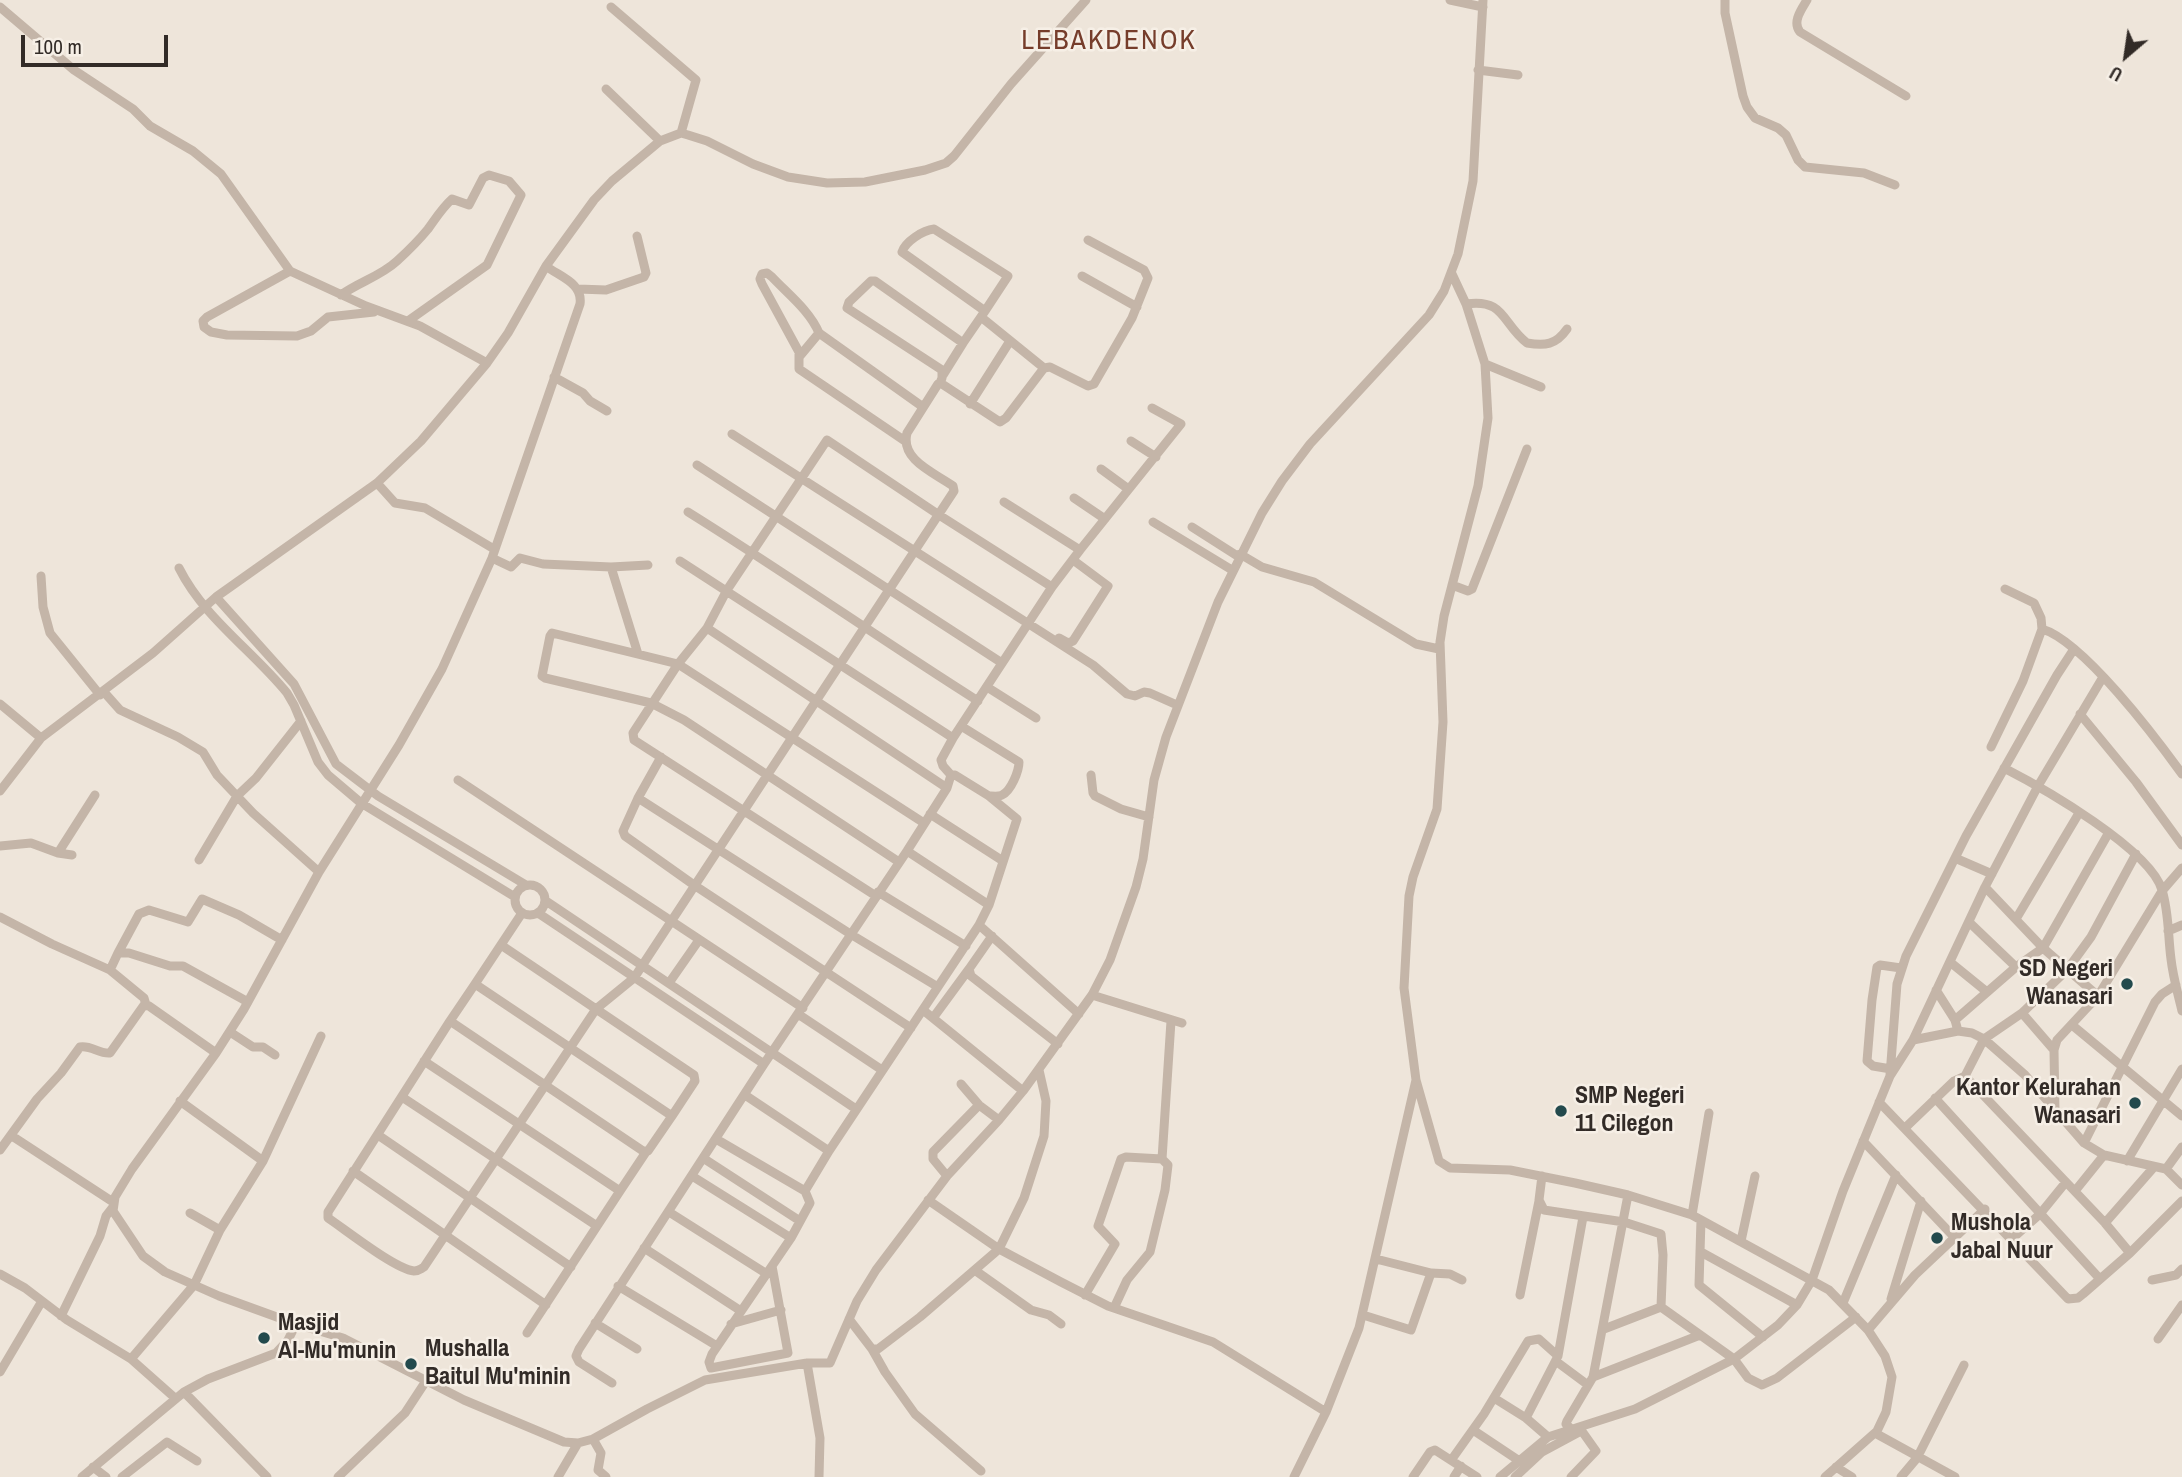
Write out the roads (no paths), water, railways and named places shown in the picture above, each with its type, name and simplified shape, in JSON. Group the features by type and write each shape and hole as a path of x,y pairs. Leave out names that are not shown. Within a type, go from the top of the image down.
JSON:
{"street":[{"path":"0,791 41,738 153,653 216,597 377,483 434,428 487,363 508,333 546,266 603,190 660,141 681,133 707,141 753,164 808,182 864,182 925,170 946,163 954,156 1011,84 1086,0"},
{"path":"113,1205 114,1216 133,1238 143,1256 165,1272 296,1324 359,1345 464,1401 556,1440 578,1443 593,1439 705,1380 807,1363 830,1363 849,1319 876,1270 947,1176 999,1120 1039,1070 1092,995 1110,960 1136,887 1154,780 1177,705 1213,612 1262,513 1296,461 1354,394 1429,315 1452,274 1473,181 1482,4 1450,0"},
{"path":"1725,0 1725,13 1743,96 1755,118 1782,131 1798,160 1805,166 1864,173 1895,185"},
{"path":"1807,0 1797,20 1796,27 1800,33 1906,96"},
{"path":"0,7 74,70 133,109 150,126 193,151 221,174 290,271 341,295 408,321 487,363"},
{"path":"611,7 696,80 681,133"},
{"path":"1478,70 1518,75"},
{"path":"606,89 660,141"},
{"path":"341,295 382,273 396,261 426,231 441,209 452,199 469,205 483,178 489,175 509,181 521,195 487,265 408,321"},
{"path":"905,440 923,407 963,343 983,314 1007,276 934,229 929,229 905,245 902,252 983,314 1010,341 1044,368 1050,368 1092,386 1137,307 1148,278 1147,273 1088,240"},
{"path":"546,266 578,289 606,290 644,277 646,273 637,236"},
{"path":"290,271 207,317 203,321 204,327 211,332 227,335 297,336 311,331 331,316 379,311"},
{"path":"523,913 450,1021 328,1212 328,1218 398,1265 413,1271 424,1267 445,1237 596,1009 634,978 954,491 953,486 912,458 905,440 799,369 799,352 762,284 762,274 767,273 790,295 816,325 819,334 923,407"},
{"path":"1452,274 1466,304 1485,364 1487,436 1460,561 1444,615 1439,649 1443,722 1438,800 1434,823 1413,877 1404,961 1404,988 1416,1080 1439,1161 1450,1168 1510,1170 1628,1195 1697,1218 1829,1290 1868,1330 1885,1356 1892,1377 1886,1412 1875,1433 1825,1477"},
{"path":"1082,276 1137,307"},
{"path":"941,379 942,370 847,308 849,302 871,281 875,281 963,343"},
{"path":"61,1316 100,1236 106,1216 132,1169 230,1032 319,872 427,698 455,643 493,553 580,304 578,289"},
{"path":"1466,304 1483,302 1492,306 1501,312 1527,343 1547,345 1556,342 1567,329"},
{"path":"799,357 819,334"},
{"path":"970,404 1010,341"},
{"path":"1485,364 1541,387"},
{"path":"941,379 996,422 1004,421 1044,368"},
{"path":"554,377 583,393 590,401 607,411"},
{"path":"805,1191 882,1070 966,946 989,905 1017,819 989,796 963,779 951,775 941,760 1052,587 1127,488 1156,457 1181,424 1152,408"},
{"path":"732,434 1029,623 1099,670 1122,691 1132,695 1150,693 1177,705"},
{"path":"966,946 743,811 634,740 632,736 678,664 707,628 727,590 826,441 830,440 939,515 1052,587"},
{"path":"1131,441 1156,457"},
{"path":"1452,584 1468,591 1472,589 1527,449"},
{"path":"697,465 1002,663"},
{"path":"1101,469 1127,488"},
{"path":"377,483 395,503 425,508 511,567 520,558 542,564 648,565"},
{"path":"1074,498 1105,519"},
{"path":"1004,502 1080,550"},
{"path":"688,512 978,701"},
{"path":"1153,522 1232,570"},
{"path":"1192,527 1262,567 1314,582 1416,644 1439,649"},
{"path":"1029,623 1065,642 1073,641 1108,586 1073,560"},
{"path":"680,561 954,738"},
{"path":"611,566 638,654"},
{"path":"179,568 187,586 204,607 278,683 294,705 324,771 361,803 515,897"},
{"path":"41,576 43,607 50,633 102,694 125,714 178,737 203,752 217,775 237,796 319,872"},
{"path":"1991,747 2023,681 2042,629 2042,618 2034,603 2005,589"},
{"path":"216,597 294,684 335,764 369,790 526,885 538,886 546,901 538,914 523,913 516,906 515,897 521,887 526,885"},
{"path":"707,628 947,789"},
{"path":"2042,629 2060,636 2103,677 2182,774"},
{"path":"899,862 684,720 651,703 548,680 542,676 548,639 552,634 678,664 925,823"},
{"path":"1500,1477 1548,1437 1635,1409 1734,1359 1797,1305 1812,1280 1890,1073 1897,984 1901,968 1955,858 2064,661 2074,649"},
{"path":"1890,1073 1913,1040 1985,887 2038,786 2103,677"},
{"path":"987,687 1036,718"},
{"path":"0,704 41,738"},
{"path":"2080,714 2136,782 2182,845"},
{"path":"199,860 237,796 256,778 301,721"},
{"path":"961,726 1019,762 1006,792 989,796"},
{"path":"662,757 638,798 623,831 625,836 694,886 911,1028"},
{"path":"2004,768 2038,786 2136,854 2155,877 2162,891 2171,962 2182,1011"},
{"path":"612,1383 581,1364 576,1356 618,1286 907,851 947,789 951,775"},
{"path":"1091,775 1095,796 1121,809 1149,817"},
{"path":"458,780 699,940 882,1070"},
{"path":"58,853 94,795"},
{"path":"638,798 938,987"},
{"path":"2016,919 2079,813"},
{"path":"930,814 1003,861"},
{"path":"1955,1020 2016,967 2043,948 2108,834"},
{"path":"0,845 32,843 58,853 72,855"},
{"path":"907,851 989,905"},
{"path":"1906,1127 1954,1081 1965,1076 1984,1039 2022,1013 2067,970 2091,937 2136,854"},
{"path":"1955,858 1992,874"},
{"path":"2055,1112 2054,1050 2057,1040 2098,996 2162,891 2180,873"},
{"path":"1985,887 2043,948 2098,996"},
{"path":"110,970 139,914 149,910 188,922 202,899 239,915 282,940"},
{"path":"546,901 856,1110"},
{"path":"538,914 764,1064"},
{"path":"0,917 110,970 144,998 146,1005 216,1054"},
{"path":"1970,923 2016,967"},
{"path":"979,925 1079,1014"},
{"path":"2168,931 2182,925"},
{"path":"933,1018 992,936"},
{"path":"669,983 699,940"},
{"path":"501,945 694,1075 695,1081 527,1333"},
{"path":"118,953 129,953 170,966 183,966 248,1002"},
{"path":"2171,962 2182,960"},
{"path":"1950,962 1987,992"},
{"path":"1890,1073 1867,1061 1872,1000 1877,967 1880,965 1901,968"},
{"path":"969,969 971,976 1058,1044"},
{"path":"475,984 672,1116"},
{"path":"2084,1143 2155,1002 2176,985"},
{"path":"1936,990 1955,1020 1958,1031"},
{"path":"1092,995 1182,1023"},
{"path":"0,1150 80,1047 110,1053 146,1005"},
{"path":"923,1010 1023,1091"},
{"path":"2022,1013 2054,1050"},
{"path":"450,1021 646,1152"},
{"path":"1114,1308 1127,1280 1145,1260 1153,1244 1168,1168 1163,1159 1171,1021"},
{"path":"2072,1025 2182,1116"},
{"path":"1913,1040 1958,1031 1972,1033 1984,1039 2013,1063 2084,1143 2105,1155 2166,1169 2182,1185"},
{"path":"230,1032 253,1048 263,1047 275,1055"},
{"path":"131,1359 194,1285 220,1230 262,1161 321,1036"},
{"path":"424,1061 620,1191"},
{"path":"2127,1161 2182,1069"},
{"path":"872,1349 878,1349 902,1331 976,1271 999,1248 1027,1190 1044,1136 1046,1101 1039,1070"},
{"path":"1965,1076 2105,1223 2130,1253"},
{"path":"1294,1477 1326,1412 1363,1315 1416,1080"},
{"path":"961,1084 979,1105 999,1120"},
{"path":"745,1095 829,1151"},
{"path":"402,1097 597,1226"},
{"path":"1935,1098 2100,1279"},
{"path":"180,1101 262,1161"},
{"path":"1880,1102 2013,1238 2068,1299 2081,1296 2181,1203"},
{"path":"947,1176 933,1159 933,1152 979,1105"},
{"path":"1709,1113 1697,1218 1701,1252 1700,1286 1762,1337"},
{"path":"377,1135 570,1267"},
{"path":"12,1136 113,1205"},
{"path":"669,1212 769,1270 781,1310 789,1352 787,1354 711,1368 709,1362 731,1324 741,1311 769,1270 791,1238 810,1203 805,1191 716,1139"},
{"path":"1863,1141 1955,1238"},
{"path":"2166,1169 2182,1147"},
{"path":"2074,1191 2105,1155"},
{"path":"1085,1295 1115,1245 1097,1226 1121,1160 1126,1157 1163,1159"},
{"path":"703,1158 800,1221"},
{"path":"2105,1223 2154,1167"},
{"path":"353,1171 546,1305"},
{"path":"1843,1303 1896,1175"},
{"path":"692,1176 791,1238"},
{"path":"1520,1295 1542,1176"},
{"path":"1741,1241 1755,1176"},
{"path":"2013,1238 2040,1214 2066,1182"},
{"path":"1571,1477 1596,1451 1577,1429 1566,1424 1591,1381 1604,1329 1628,1195"},
{"path":"928,1200 999,1248 1085,1295 1114,1308 1213,1342 1326,1412"},
{"path":"1539,1200 1544,1210 1624,1222 1654,1230 1662,1235 1661,1307"},
{"path":"1889,1304 1921,1201"},
{"path":"1868,1330 1915,1275 1985,1209"},
{"path":"190,1213 220,1230"},
{"path":"1526,1418 1558,1359 1583,1217"},
{"path":"644,1248 741,1311"},
{"path":"1701,1252 1797,1305"},
{"path":"1376,1259 1431,1273 1455,1275 1462,1280"},
{"path":"976,1271 1031,1310 1049,1315 1061,1324"},
{"path":"1363,1315 1411,1330 1431,1273"},
{"path":"0,1274 131,1359 179,1395 267,1477"},
{"path":"2152,1280 2180,1275"},
{"path":"618,1286 717,1346"},
{"path":"0,1372 42,1301"},
{"path":"2158,1339 2182,1305"},
{"path":"1661,1307 1734,1359 1748,1378 1759,1384 1766,1384 1856,1317"},
{"path":"1604,1329 1661,1307"},
{"path":"731,1324 781,1310"},
{"path":"849,1319 915,1414 981,1471"},
{"path":"595,1323 637,1349"},
{"path":"82,1477 179,1395 208,1379 276,1353 288,1340 296,1324"},
{"path":"1591,1381 1700,1335"},
{"path":"1452,1459 1530,1339 1539,1339 1558,1359 1591,1381"},
{"path":"807,1363 820,1438 818,1477"},
{"path":"1901,1477 1917,1458 1964,1365"},
{"path":"338,1477 405,1413 426,1381"},
{"path":"1494,1398 1526,1418 1548,1437"},
{"path":"1515,1477 1542,1452 1577,1429"},
{"path":"1473,1430 1518,1461"},
{"path":"1875,1433 1955,1477"},
{"path":"593,1439 601,1453 598,1470 607,1477"},
{"path":"122,1477 167,1442 197,1461"},
{"path":"558,1477 578,1443"},
{"path":"1413,1477 1432,1451 1438,1451 1478,1477"},
{"path":"1454,1477 1461,1466"},
{"path":"93,1467 106,1477"},
{"path":"1836,1467 1852,1477"}],"place":[{"name":"SD Negeri Wanasari","path":"2127,984"},
{"name":"Kantor Kelurahan Wanasari","path":"2135,1103"},
{"name":"SMP Negeri 11 Cilegon","path":"1561,1111"},
{"name":"Mushola Jabal Nuur","path":"1937,1238"},
{"name":"Masjid Al-Mu'munin","path":"264,1338"},
{"name":"Mushalla Baitul Mu'minin","path":"411,1364"}],"district":[{"name":"LEBAKDENOK","path":"1109,41"}]}
